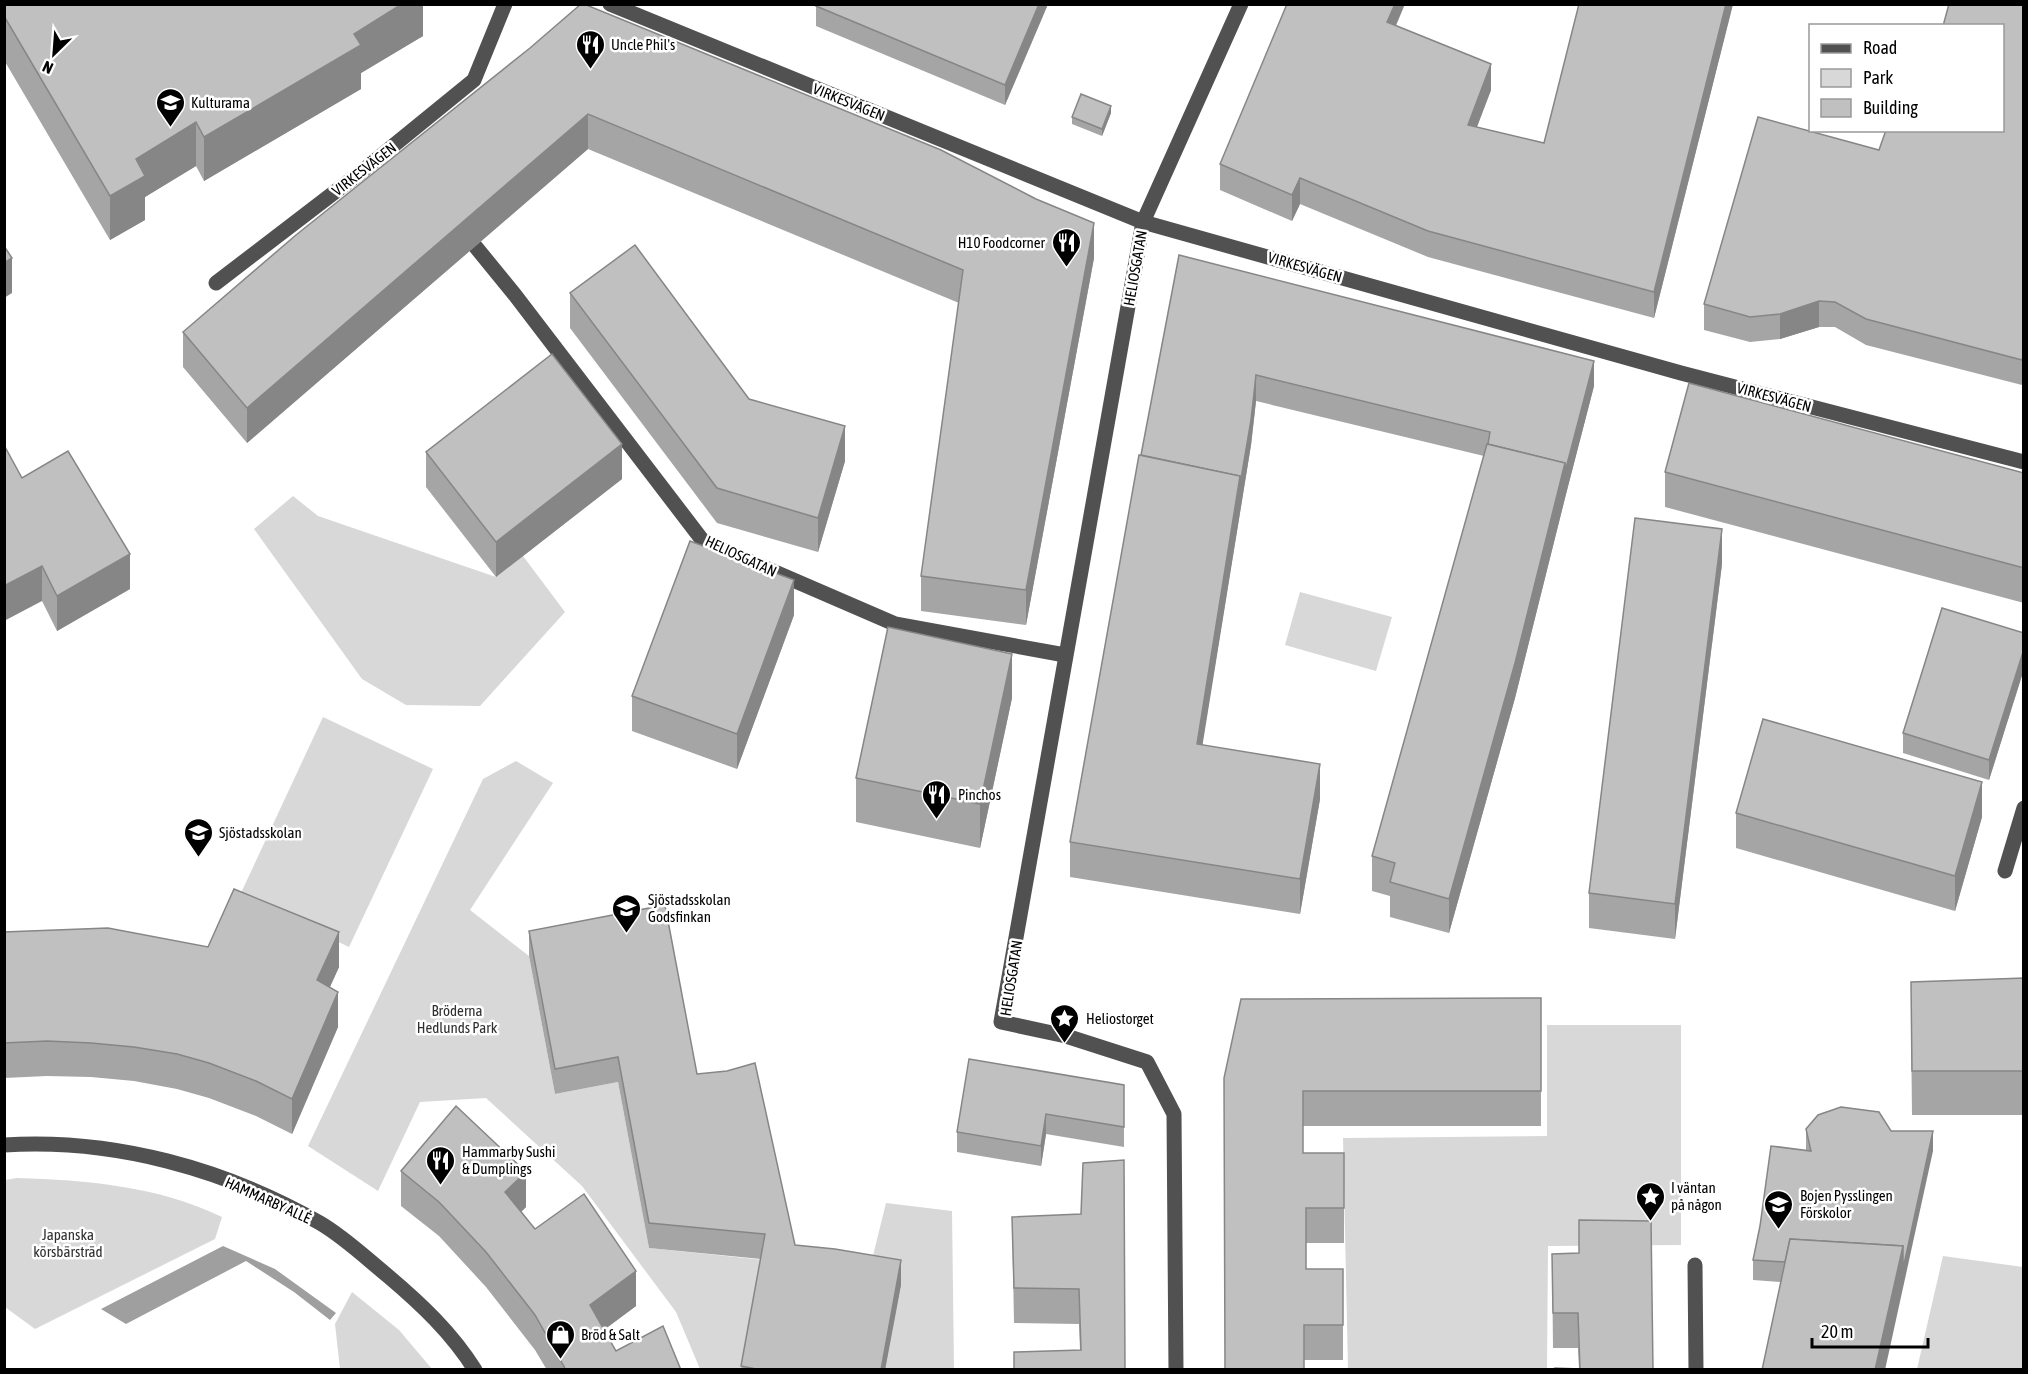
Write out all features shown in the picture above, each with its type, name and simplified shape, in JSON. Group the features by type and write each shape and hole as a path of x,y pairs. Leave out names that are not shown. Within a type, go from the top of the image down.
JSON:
{"street":[{"name":"VIRKESVÄGEN","path":"216,283 361,172 474,80 505,4"},
{"name":"VIRKESVÄGEN","path":"610,4 1143,222 1681,373 2024,462"},
{"name":"HELIOSGATAN","path":"1176,1370 1174,1114 1148,1062 1066,1036 1001,1022 1143,222 1241,4"},
{"path":"361,172 372,187"},
{"name":"HELIOSGATAN","path":"475,246 703,541 895,624 1065,655"},
{"path":"2005,871 2024,808"},
{"name":"HAMMARBY ALLÉ","path":"4,1145 59,1144 136,1153 201,1171 267,1196 321,1224 377,1267 439,1323 475,1370"},
{"path":"1695,1265 1696,1370"}],"green space":[{"path":"293,496 318,516 496,577 523,556 565,612 480,706 406,705 362,679 254,529"},
{"path":"1300,592 1392,617 1376,671 1285,645"},
{"path":"323,717 433,769 349,947 240,895"},
{"name":"Bröderna Hedlunds Park","path":"516,761 553,783 470,910 529,956 555,1094 618,1082 649,1248 765,1260 745,1369 700,1369 676,1312 582,1186 486,1098 420,1102 378,1191 308,1146 483,779"},
{"path":"1547,1025 1681,1025 1681,1245 1548,1246 1547,1369 1348,1369 1343,1138 1547,1136"},
{"name":"Japanska körsbärsträd","path":"17,1178 121,1187 172,1198 222,1217 215,1239 35,1329 5,1307 5,1180"},
{"path":"886,1203 952,1211 954,1369 885,1369 901,1286 867,1280"},
{"path":"1943,1256 2023,1267 2023,1369 1917,1369"},
{"path":"352,1292 399,1330 432,1369 340,1369 335,1324"}],"shaded area":[{"path":"223,1246 275,1269 336,1313 330,1320 294,1292 246,1261 126,1324 101,1309"}],"building":[{"name":"Kulturama","path":"4,4 402,4 354,34 361,45 204,137 196,122 136,159 145,176 110,196 4,16"},
{"path":"581,4 941,150 1036,199 1094,223 1026,590 921,576 963,270 588,114 247,408 183,332 296,235 530,48"},
{"path":"817,4 1039,4 1005,85 816,6"},
{"path":"1287,4 1395,4 1387,22 1491,64 1468,125 1544,143 1579,4 1726,4 1654,292 1428,231 1300,178 1292,195 1220,164"},
{"path":"1949,4 2024,4 2024,354 2022,360 1866,319 1835,302 1819,301 1780,314 1750,317 1704,304 1758,117 1879,150 1885,132 2004,132 2004,24 1944,24"},
{"path":"1081,94 1111,106 1102,129 1072,117"},
{"path":"635,245 749,399 845,426 818,518 717,488 570,293"},
{"path":"4,246 12,258 4,263"},
{"path":"1179,255 1594,361 1565,472 1565,463 1488,444 1490,432 1256,375 1240,485 1240,476 1141,455"},
{"path":"552,354 622,444 496,542 426,452"},
{"path":"1689,383 2024,473 2024,568 1665,472"},
{"path":"1487,444 1565,463 1515,663 1449,899 1390,882 1395,863 1372,856"},
{"path":"4,445 22,478 68,451 130,554 57,596 42,566 4,586"},
{"path":"1139,455 1240,476 1197,744 1320,764 1300,879 1070,842"},
{"path":"1635,518 1722,529 1675,904 1589,893"},
{"path":"690,541 794,580 737,734 632,696"},
{"path":"1942,608 2024,633 2024,649 1989,760 1903,733"},
{"path":"888,627 1012,654 980,804 856,778"},
{"path":"1763,719 1982,782 1955,876 1736,813"},
{"path":"234,889 339,932 317,980 338,992 292,1099 256,1081 209,1063 177,1054 91,1043 47,1041 4,1043 4,932 108,928 208,947"},
{"path":"665,905 697,1074 727,1071 755,1063 795,1245 901,1260 881,1370 761,1370 741,1366 765,1234 649,1223 618,1057 555,1069 529,931"},
{"path":"2024,978 2024,1071 1912,1071 1911,982"},
{"path":"1541,998 1541,1091 1303,1091 1303,1153 1344,1153 1344,1208 1306,1208 1306,1269 1343,1269 1343,1325 1304,1325 1304,1370 1225,1370 1224,1078 1241,999"},
{"path":"969,1059 1124,1085 1124,1127 1046,1114 1041,1146 957,1132"},
{"path":"456,1106 526,1172 505,1192 535,1229 584,1194 636,1271 590,1305 616,1351 663,1326 681,1370 566,1370 535,1315 486,1252 439,1202 401,1171"},
{"path":"1841,1107 1879,1112 1891,1131 1933,1131 1903,1269 1903,1246 1790,1239 1785,1262 1753,1260 1771,1146 1811,1151 1806,1129 1818,1115"},
{"path":"1124,1160 1125,1370 1014,1370 1014,1352 1081,1350 1079,1289 1014,1288 1012,1217 1081,1214 1083,1163"},
{"path":"1579,1220 1651,1221 1653,1370 1555,1370 1555,1368 1580,1369 1578,1313 1553,1313 1552,1254 1579,1253"},
{"path":"1790,1239 1903,1246 1875,1370 1762,1370"}],"place":[{"name":"Uncle Phil's","path":"590,70"},
{"name":"Kulturama","path":"170,128"},
{"name":"H10 Foodcorner","path":"1066,268"},
{"name":"Pinchos","path":"937,820"},
{"name":"Sjöstadsskolan","path":"198,858"},
{"name":"Sjöstadsskolan Godsfinkan","path":"627,934"},
{"name":"Heliostorget","path":"1065,1044"},
{"name":"Hammarby Sushi & Dumplings","path":"441,1186"},
{"name":"I väntan på någon","path":"1650,1222"},
{"name":"Bojen Pysslingen Förskolor","path":"1779,1230"},
{"name":"Bröd & Salt","path":"560,1360"}]}
